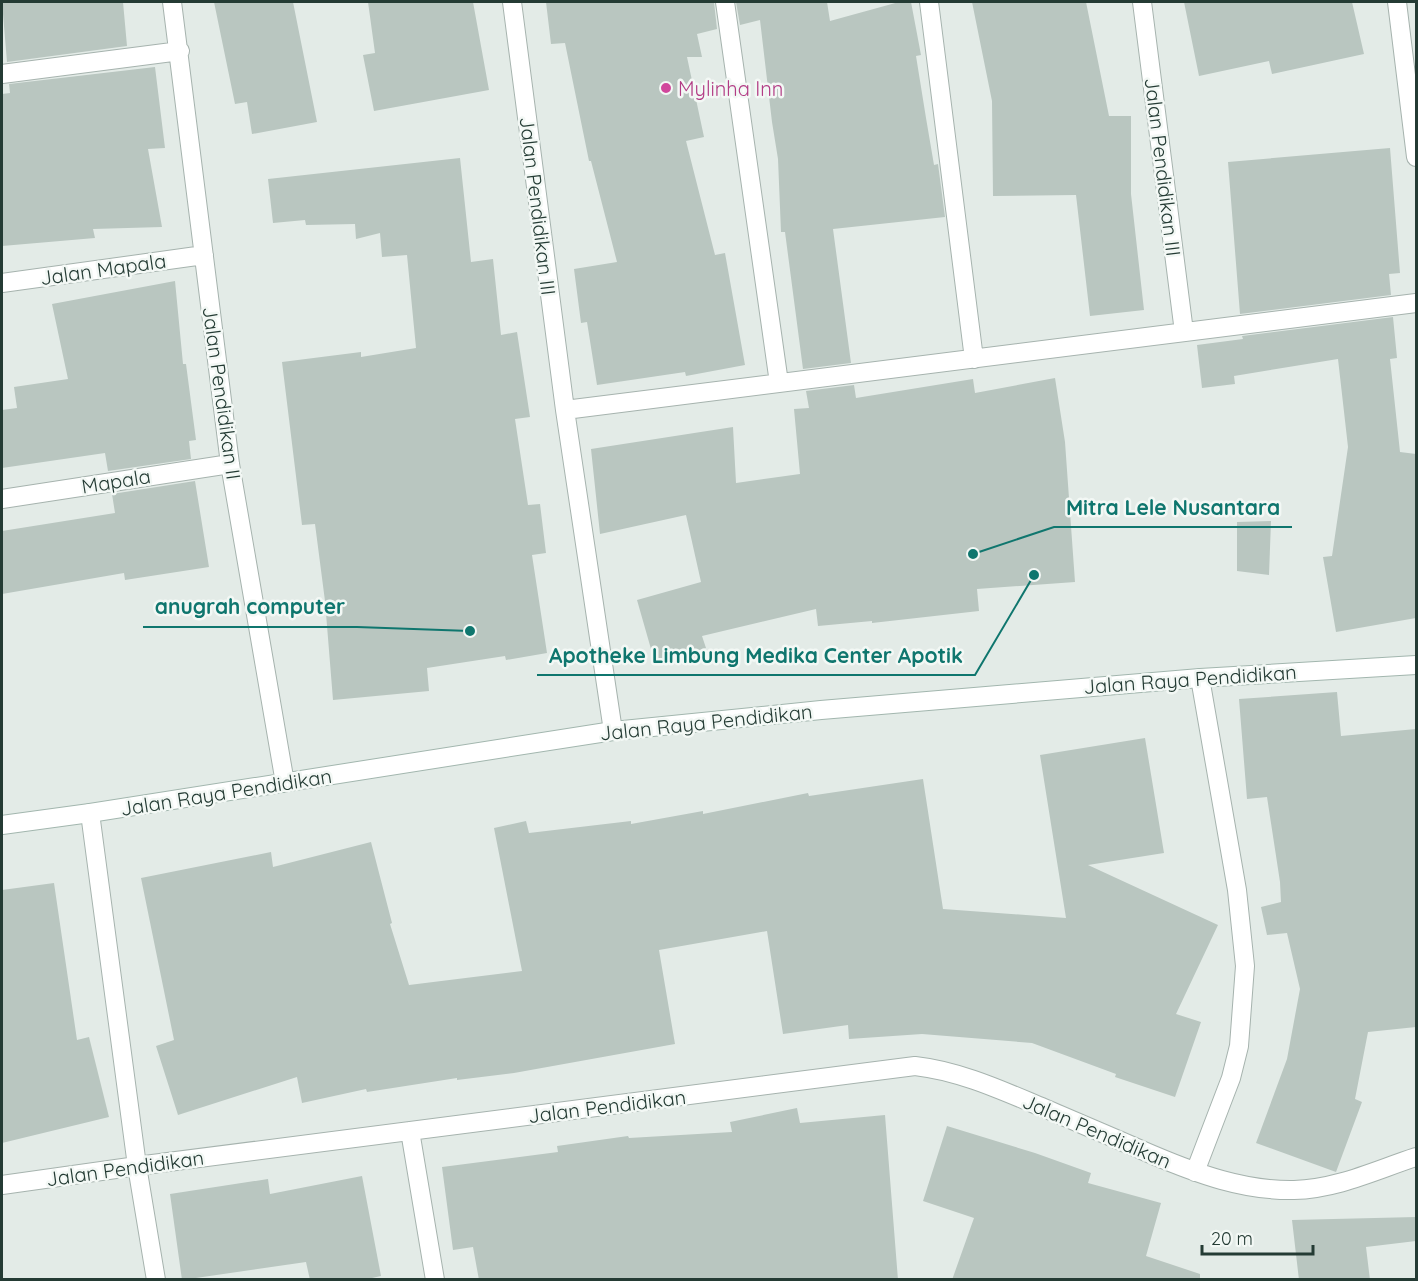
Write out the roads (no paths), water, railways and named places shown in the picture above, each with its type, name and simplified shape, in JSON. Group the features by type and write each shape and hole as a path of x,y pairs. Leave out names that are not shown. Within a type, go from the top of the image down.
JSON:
{"street":[{"name":"Jalan Pendidikan II","path":"172,2 180,51 230,464 285,783"},
{"name":"Jalan Pendidikan III","path":"512,2 565,410 613,731"},
{"path":"725,2 779,383"},
{"path":"929,2 974,359"},
{"name":"Jalan Pendidikan III","path":"1142,2 1184,332"},
{"path":"1397,2 1416,157"},
{"path":"2,74 180,51"},
{"name":"Jalan Mapala","path":"2,283 204,255"},
{"path":"565,410 1416,303"},
{"name":"Mapala","path":"2,498 230,464"},
{"name":"Jalan Raya Pendidikan","path":"2,825 613,731 821,710 1200,678 1416,665"},
{"path":"1195,1172 1231,1078 1239,1046 1245,966 1237,890 1200,678"},
{"path":"90,813 137,1166 156,1280"},
{"name":"Jalan Pendidikan","path":"2,1185 915,1066 938,1069 1008,1093 1195,1172 1243,1185 1294,1190 1319,1188 1350,1181 1416,1157"},
{"path":"410,1131 435,1280"}],"place":[{"name":"Mylinha Inn","path":"666,88"},
{"name":"Mitra Lele Nusantara","path":"973,554"},
{"name":"Apotheke Limbung Medika Center Apotik","path":"1034,575"},
{"name":"anugrah computer","path":"470,631"}]}
